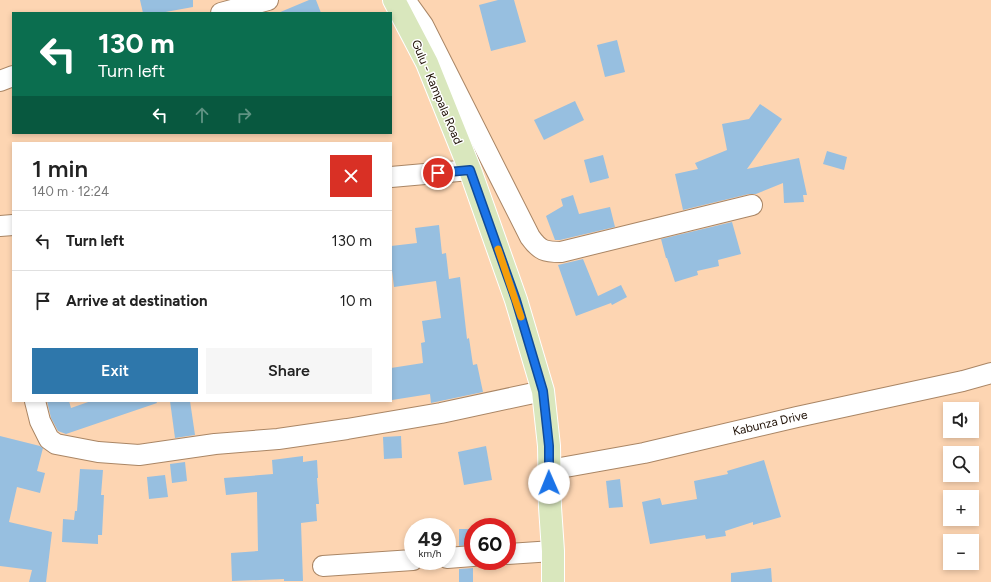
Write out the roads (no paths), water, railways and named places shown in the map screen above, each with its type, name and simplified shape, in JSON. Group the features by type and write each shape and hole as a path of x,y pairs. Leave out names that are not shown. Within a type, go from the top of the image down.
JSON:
{"main road":[{"name":"Gulu - Kampala Road","path":"394,0 427,63 470,170 516,300 543,391 549,446 553,582"}],"street":[{"path":"225,12 268,0"},
{"path":"405,0 423,25 526,230 537,247 548,252 561,252 752,205"},
{"path":"0,82 12,76"},
{"path":"392,177 470,170"},
{"path":"0,226 12,225"},
{"name":"Kabunza Drive","path":"549,470 644,453 797,417 963,381 991,373"},
{"path":"35,402 40,421 49,439 56,444 98,452 139,454 215,444 278,439 347,429 441,414 543,391"},
{"path":"516,553 553,551"},
{"path":"323,566 404,561"}]}
